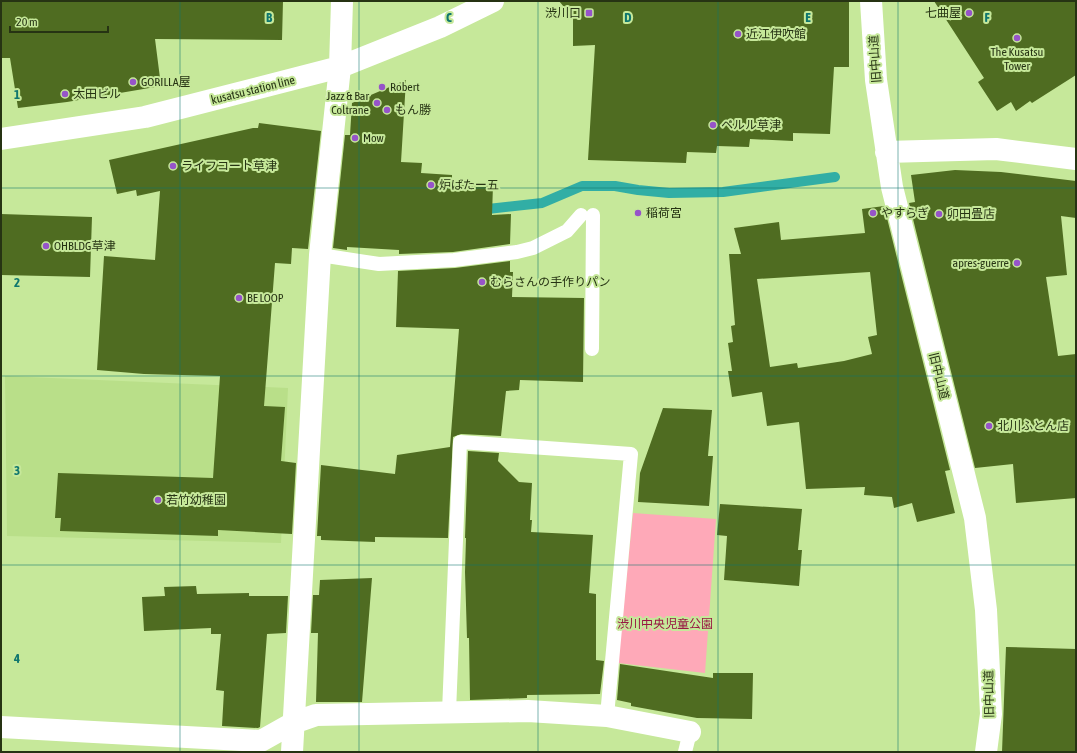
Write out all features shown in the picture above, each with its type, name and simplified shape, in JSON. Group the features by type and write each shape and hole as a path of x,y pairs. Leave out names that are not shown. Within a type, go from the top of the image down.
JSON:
{"street":[{"path":"292,752 320,255 340,67 342,1"},
{"name":"kusatsu station line","path":"1,139 145,117 340,67 440,27 493,1"},
{"name":"旧中山道","path":"871,1 876,80 892,187 975,518 986,610 990,679 991,714 986,752"},
{"path":"886,152 996,149 1076,159"},
{"path":"1,727 261,741 294,723 316,715 528,711 607,716 688,742"}],"lane":[{"path":"320,255 379,264 454,260 517,252 534,248 567,231 587,215 592,349"},
{"path":"449,712 460,442 631,454 607,716"}],"shaded area":[{"path":"5,376 288,388 281,543 7,536"}],"green space":[{"name":"渋川中央児童公園","path":"633,513 716,519 705,673 618,663"}],"building":[{"path":"1,1 283,1 282,40 155,39 161,86 67,102 18,108 10,58 1,58"},
{"path":"559,1 849,1 849,67 834,67 830,134 793,133 793,141 750,139 749,147 717,146 716,153 687,152 686,163 588,160 595,45 573,46 573,18"},
{"name":"The Kusatsu Tower","path":"934,1 1076,1 1076,75 1032,103 1030,101 1016,111 1011,102 997,111 978,82 984,78"},
{"path":"406,80 401,162 422,163 421,173 452,175 452,185 493,185 492,215 511,214 510,244 453,252 399,254 399,250 347,247 347,250 333,248 345,135 350,135 352,103"},
{"path":"259,123 321,131 308,249 292,248 291,264 275,263 264,406 285,407 281,461 296,463 292,534 218,530 218,536 60,531 61,518 55,518 58,473 213,478 220,376 144,374 97,370 104,256 155,260 160,191 137,196 136,190 117,194 109,160 258,128"},
{"path":"955,170 1001,172 1076,181 1076,218 1061,216 1067,275 1046,277 1058,356 1076,354 1076,498 1016,503 1013,464 975,468 909,203 915,202 911,175"},
{"path":"884,206 950,470 945,471 955,513 917,522 912,503 894,508 892,497 864,495 865,487 806,489 799,422 767,426 762,392 732,397 728,371 732,371 728,343 733,342 731,326 735,325 729,254 741,254 734,228 779,222 781,240 865,233 862,209","holes":["870,272 877,335 868,337 872,354 844,361 798,368 797,363 770,367 757,279"]},
{"name":"OHBLDG草津","path":"1,214 92,217 90,277 1,275"},
{"path":"510,261 510,272 513,272 512,297 584,298 583,382 520,380 519,390 506,391 501,436 461,434 453,437 448,538 375,537 375,542 321,540 321,536 317,536 321,465 395,474 397,455 450,447 459,329 396,327 398,271 455,268"},
{"path":"663,408 712,410 708,456 713,456 709,506 638,502 640,473"},
{"path":"468,451 499,453 498,461 519,482 532,483 530,520 532,520 531,532 593,535 589,593 596,594 596,660 604,661 600,694 527,695 527,698 470,700 469,638 467,638 465,572"},
{"path":"720,504 802,509 798,550 802,550 799,586 724,580 727,536 717,535"},
{"path":"372,578 362,702 316,702 318,633 311,633 313,595 319,595 320,580"},
{"path":"196,586 197,594 249,593 249,596 288,596 286,633 267,634 260,727 258,728 222,726 224,691 216,690 221,634 211,634 211,628 144,631 142,597 165,596 164,587"},
{"path":"1006,647 1076,649 1076,752 1002,752"},
{"path":"620,664 713,678 713,673 753,673 752,719 697,718 631,706 631,703 617,700"}],"waterway":[{"path":"479,210 542,203 582,186 615,186 669,193 723,192 835,177"}],"place":[{"name":"渋川口","path":"589,13"},
{"name":"七曲屋","path":"969,13"},
{"name":"近江伊吹館","path":"738,34"},
{"name":"The Kusatsu Tower","path":"1017,38"},
{"name":"GORILLA屋","path":"133,82"},
{"name":"Robert","path":"382,87"},
{"name":"太田ビル","path":"65,94"},
{"name":"Jazz & Bar Coltrane","path":"377,103"},
{"name":"もん勝","path":"387,110"},
{"name":"ペルル草津","path":"713,125"},
{"name":"Mow","path":"355,138"},
{"name":"ライフコート草津","path":"173,166"},
{"name":"炉ばたー五","path":"431,185"},
{"name":"稲荷宮","path":"638,213"},
{"name":"やすらぎ","path":"873,213"},
{"name":"卯田畳店","path":"939,214"},
{"name":"OHBLDG草津","path":"46,246"},
{"name":"apres-guerre","path":"1017,263"},
{"name":"むらさんの手作りパン","path":"482,282"},
{"name":"BE LOOP","path":"239,298"},
{"name":"北川ふとん店","path":"989,426"},
{"name":"若竹幼稚園","path":"158,500"}]}
